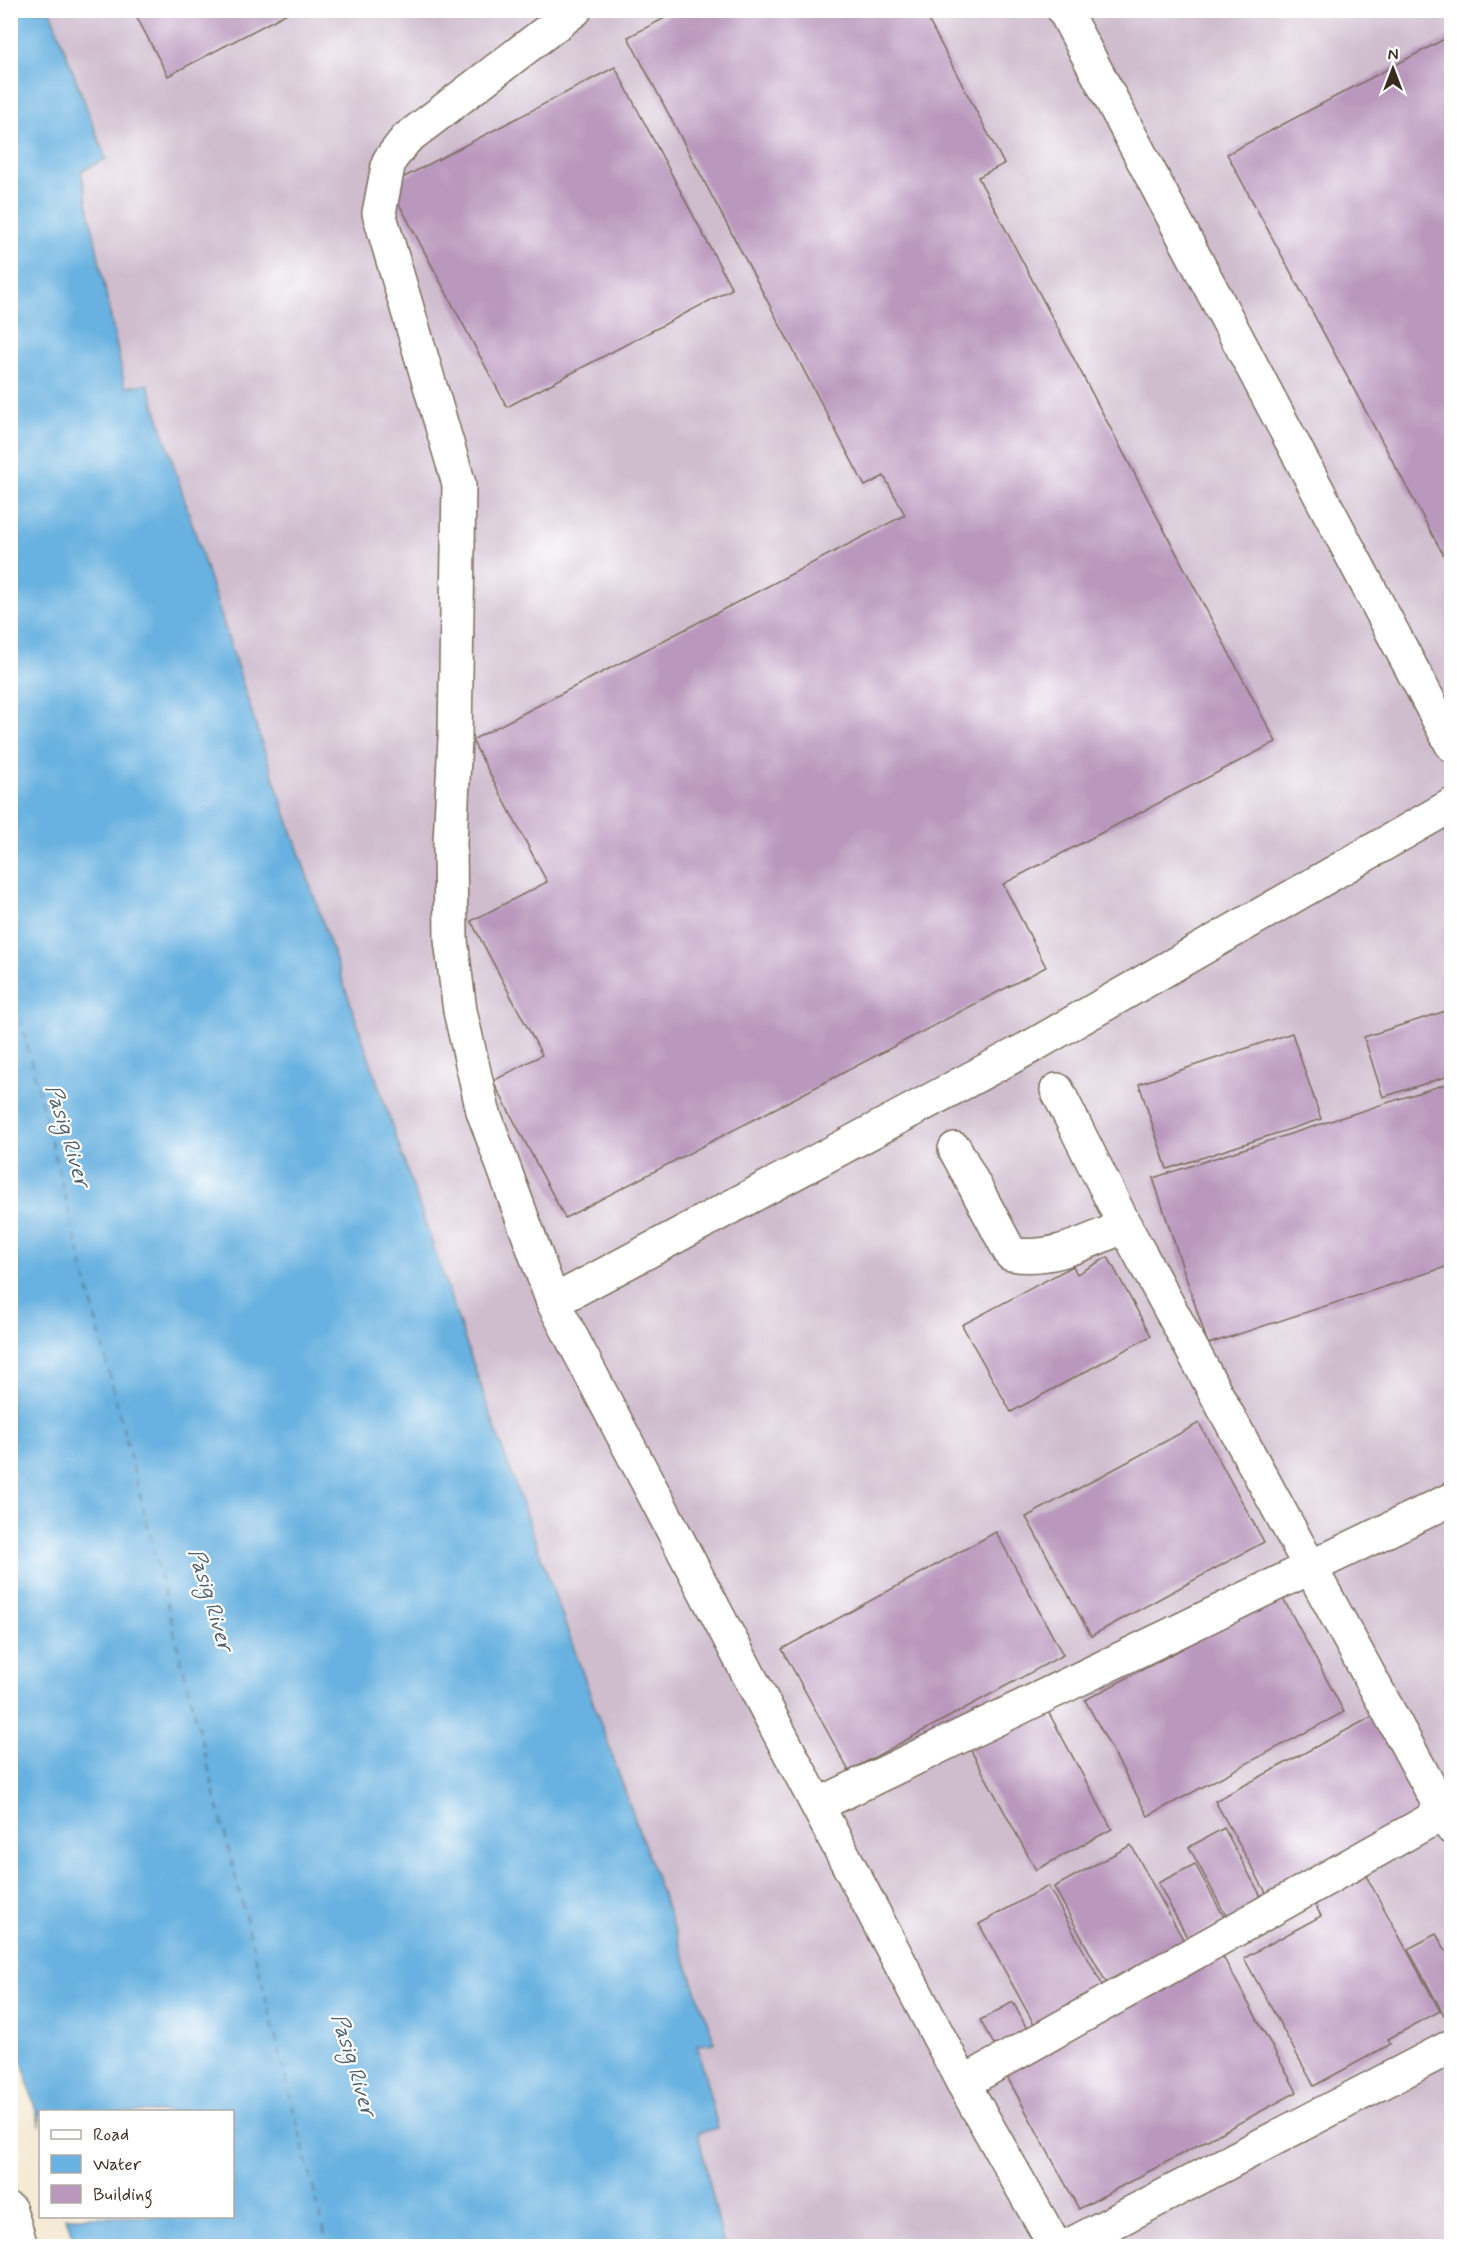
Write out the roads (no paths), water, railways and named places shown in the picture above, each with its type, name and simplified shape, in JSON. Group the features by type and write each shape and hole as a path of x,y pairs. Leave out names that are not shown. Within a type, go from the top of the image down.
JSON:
{"lane":[{"path":"575,10 406,139 388,161 379,213 459,484 455,738 450,843 451,940 460,1011 483,1111 553,1302 963,2083 1055,2247"},
{"path":"1064,10 1452,745"},
{"path":"553,1302 1034,1045 1452,805"},
{"path":"963,2083 1447,1820 1125,1226 1058,1090"},
{"path":"955,1149 1011,1254 1031,1257 1059,1254 1125,1226"},
{"path":"818,1805 1452,1499"},
{"path":"1068,2247 1452,2046"},
{"path":"10,2210 21,2247"}],"water":[{"name":"Pasig River","path":"10,11 50,11 106,159 81,171 125,387 148,384 256,726 495,1428 715,2043 697,2045 718,2128 698,2133 724,2246 75,2246 66,2218 234,2218 234,2110 39,2110 39,2122 11,2021"}]}
